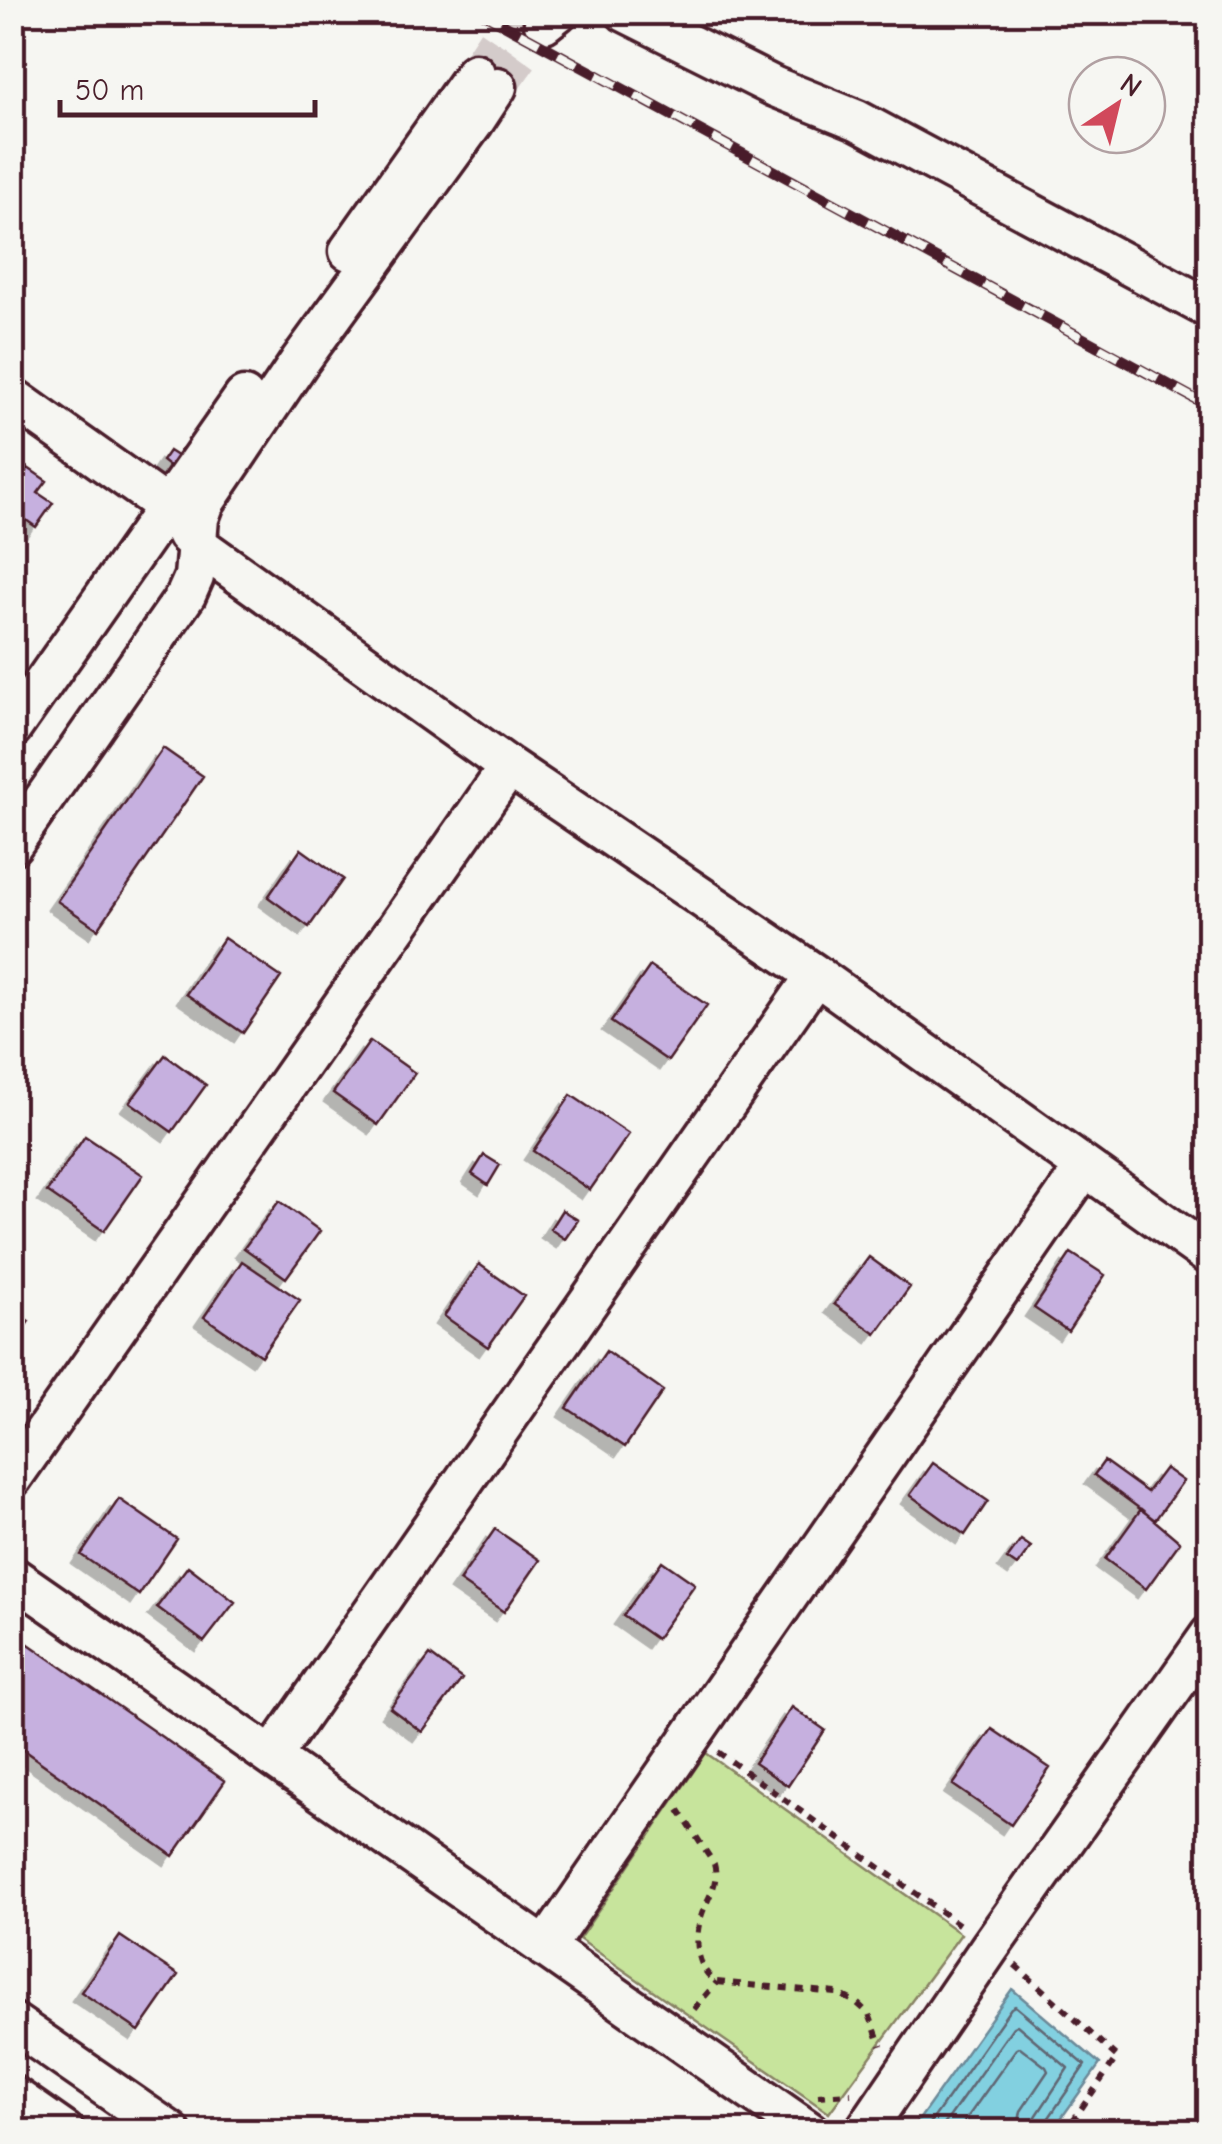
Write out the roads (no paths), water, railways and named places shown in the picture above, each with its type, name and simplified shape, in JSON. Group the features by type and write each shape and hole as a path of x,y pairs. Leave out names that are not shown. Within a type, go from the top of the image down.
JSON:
{"street":[{"path":"626,12 774,87 857,120 1210,309"},
{"path":"676,12 782,66 857,120"},
{"path":"12,728 166,506 486,80 462,138 300,361 205,502 199,518 194,577 186,595 12,845"},
{"path":"12,397 166,506 198,545 1210,1256"},
{"path":"12,1478 510,767"},
{"path":"273,1755 816,976"},
{"path":"545,1948 1084,1168"},
{"path":"12,1576 545,1948 814,2114"},
{"path":"864,2132 1210,1635"},
{"path":"12,2022 170,2132"},
{"path":"12,2094 66,2132"}],"water":[{"path":"1012,1989 1100,2064 1052,2131 911,2131"}],"tunnel":[{"path":"475,73 516,12"},
{"path":"497,87 544,23"}],"railway":[{"path":"481,12 1210,407"}]}
